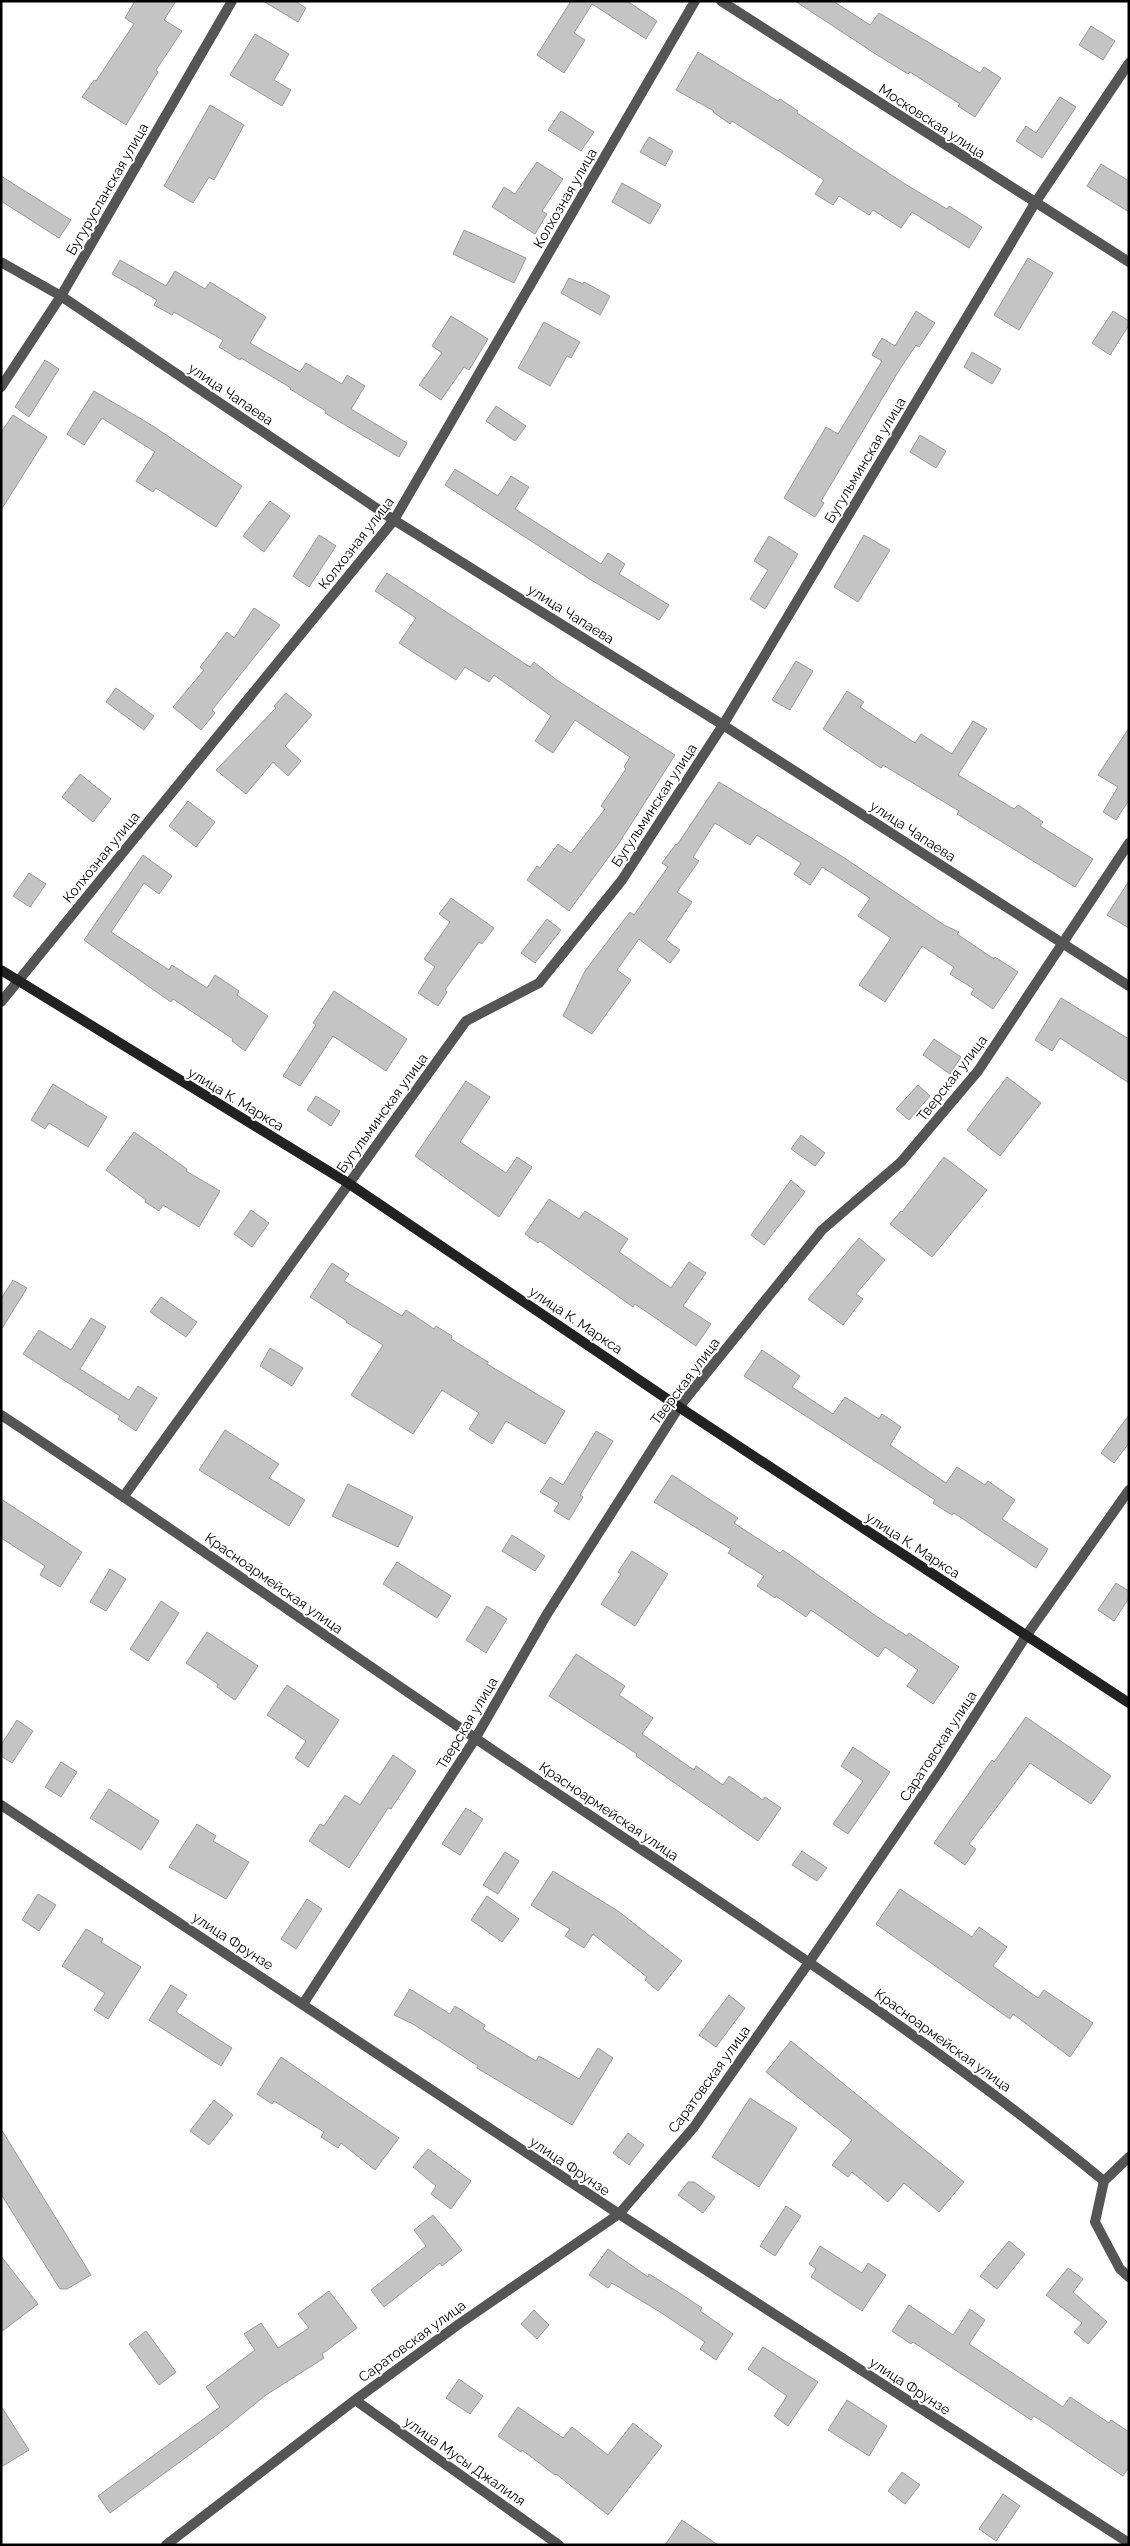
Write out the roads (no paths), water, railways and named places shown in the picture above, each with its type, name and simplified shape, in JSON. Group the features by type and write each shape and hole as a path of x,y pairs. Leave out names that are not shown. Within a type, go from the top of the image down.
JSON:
{"main road":[{"name":"улица К. Маркса","path":"1,970 348,1183 679,1407 1129,1703"}],"street":[{"name":"Бугурусланская улица","path":"1,387 60,296 232,1"},
{"name":"Колхозная улица","path":"1,1002 394,520 695,1"},
{"name":"Московская улица","path":"721,1 1129,262"},
{"name":"Бугульминская улица","path":"124,1496 466,1021 539,983 622,880 723,725 1035,203 1129,63"},
{"name":"улица Чапаева","path":"1,262 60,296 394,520 723,725 1129,986"},
{"name":"Тверская улица","path":"302,2004 475,1739 547,1614 679,1407 822,1230 901,1162 978,1071 1129,843"},
{"name":"Красноармейская улица","path":"1,1415 124,1496 475,1739 810,1961 1029,2119 1104,2181"},
{"name":"Саратовская улица","path":"166,2545 355,2400 458,2324 619,2214 694,2126 810,1961 942,1767 1026,1636 1129,1490"},
{"name":"улица Фрунзе","path":"1,1804 619,2214 1129,2543"},
{"path":"1129,2157 1104,2181 1095,2222 1120,2269 1129,2277"},
{"name":"улица Мусы Джалиля","path":"355,2400 559,2545"}]}
